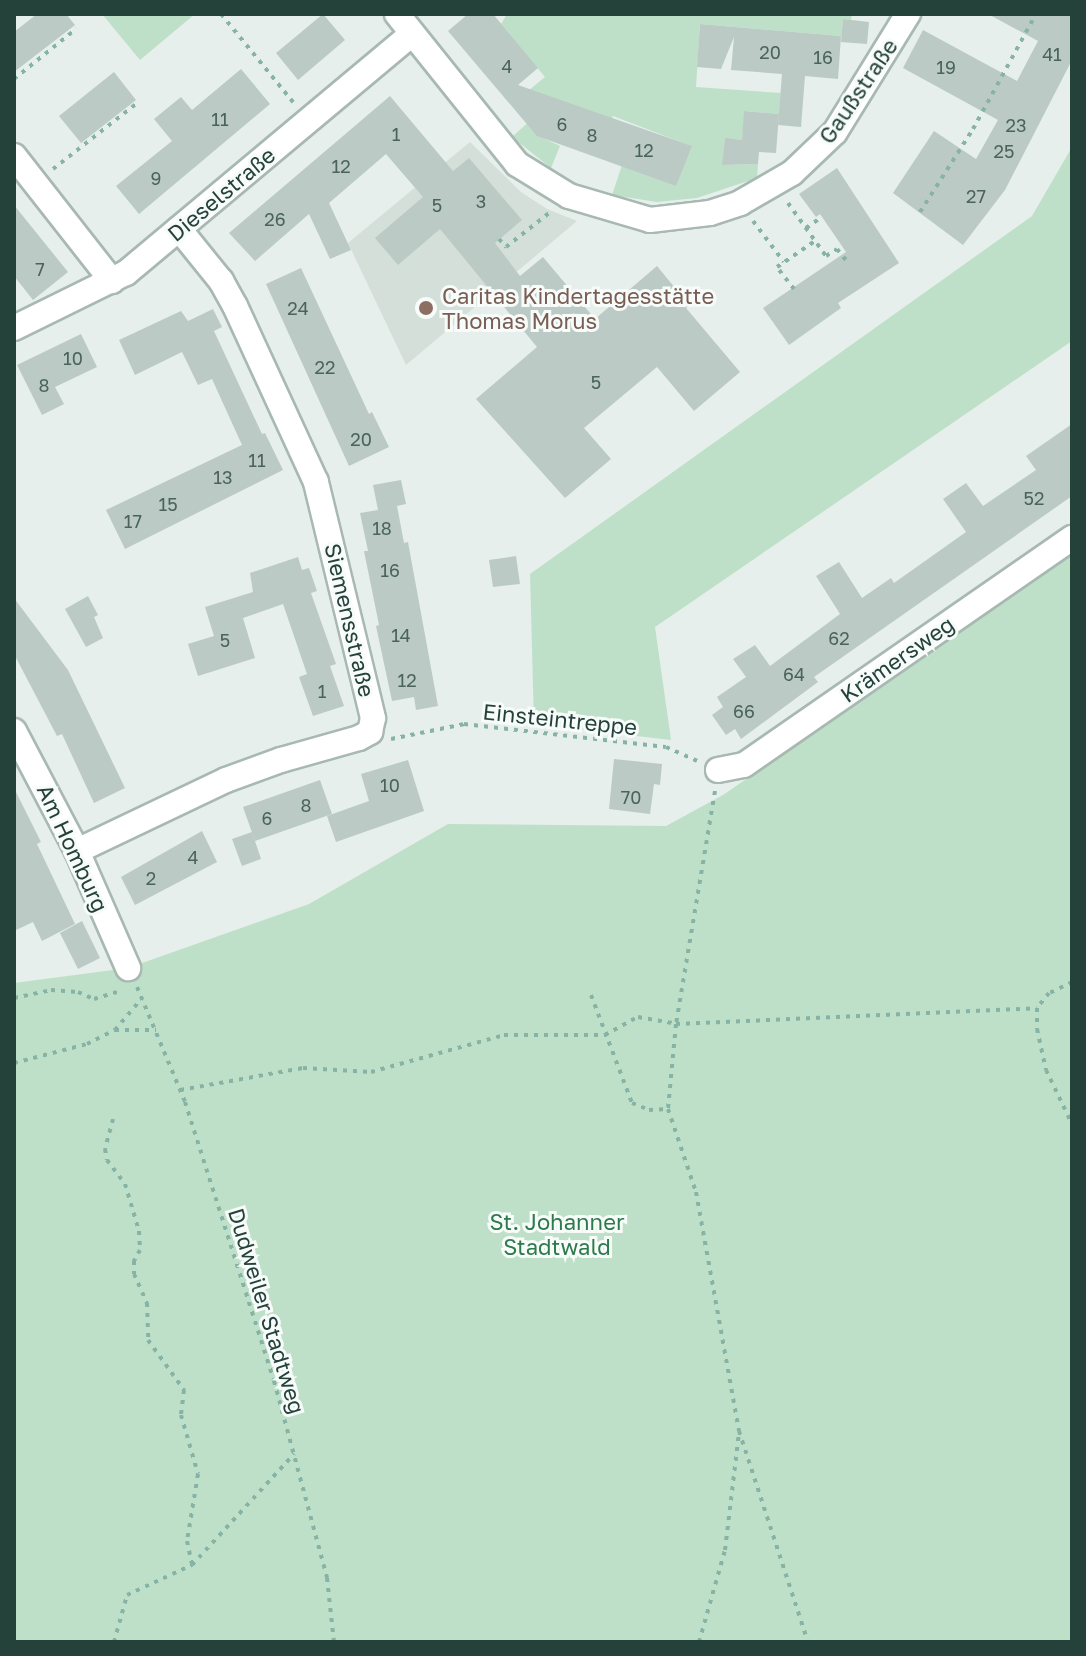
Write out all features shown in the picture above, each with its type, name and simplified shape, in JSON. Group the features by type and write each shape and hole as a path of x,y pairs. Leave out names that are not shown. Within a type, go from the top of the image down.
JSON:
{"street":[{"name":"Gaußstraße","path":"397,14 517,164 569,196 650,220 682,218 740,203 775,185 812,156 835,132 908,14"},
{"name":"Dieselstraße","path":"14,328 112,281 179,229 412,34"},
{"path":"14,156 112,281"},
{"name":"Siemensstraße","path":"77,851 226,780 281,760 359,738 370,732 373,718 316,482 235,306 221,281 179,229"},
{"name":"Krämersweg","path":"718,770 744,765 1072,538"},
{"name":"Am Homburg","path":"14,731 77,851 125,979"}],"path":[{"path":"221,14 282,89"},
{"path":"920,212 973,129 1036,14"},
{"path":"14,79 76,29"},
{"path":"35,183 136,104"},
{"path":"775,185 826,256 837,249 846,260"},
{"path":"740,203 784,262"},
{"path":"499,239 506,247 554,209"},
{"path":"806,228 822,217"},
{"path":"794,289 777,267 815,241"},
{"name":"Einsteintreppe","path":"394,738 464,724 666,747 718,770"},
{"path":"718,770 676,1024 668,1109 696,1192 739,1431 808,1642"},
{"path":"14,998 51,990 78,992 94,999 125,979"},
{"path":"1072,982 1049,993 1037,1008 1037,1029 1046,1070 1072,1124"},
{"path":"591,995 632,1103 649,1110 668,1109"},
{"name":"Dudweiler Stadtweg","path":"115,1030 142,998 180,1090 294,1454 327,1578 334,1642"},
{"path":"180,1090 303,1068 371,1072 504,1035 605,1035 638,1017 676,1024 1037,1008"},
{"path":"14,1063 87,1044 115,1030 156,1030"},
{"path":"113,1119 105,1149 110,1168 125,1184 139,1231 140,1250 134,1261 134,1274 147,1303 148,1340 184,1390 181,1415 198,1474 187,1541 192,1565"},
{"path":"699,1642 725,1550 739,1431"},
{"path":"114,1642 127,1595 192,1565 294,1454"}],"shaded area":[{"name":"Caritas Kindertagesstätte Thomas Morus","path":"470,142 521,192 547,209 577,221 406,365 348,243"}],"green space":[{"path":"102,14 195,14 140,60"},
{"path":"507,14 852,14 851,20 843,19 842,36 700,24 696,87 781,93 779,114 745,111 742,140 725,139 723,165 758,164 757,178 697,198 657,202 612,195 622,165 691,146 613,116 611,120 557,100 543,138 560,146 551,168 512,137 543,109 528,91 545,77 501,24"},
{"path":"1072,147 1072,341 655,627 671,740 534,724 530,574 1032,216"},
{"name":"St. Johanner Stadtwald","path":"1072,555 1072,1642 14,1642 14,983 128,968 309,904 448,824 666,826 723,795"}],"building":[{"path":"37,14 66,14 75,25 14,72 14,32"},
{"path":"323,14 345,40 298,80 276,53"},
{"path":"468,14 493,14 538,68 518,85 692,146 676,186 537,136 448,31"},
{"path":"988,14 1072,14 1072,60 1005,190 963,245 893,193 934,131 976,159 998,120 903,68 923,30 1017,81 1038,41"},
{"path":"843,19 869,22 867,44 841,42"},
{"path":"700,24 841,36 838,79 805,76 801,127 778,125 782,74 731,70 734,37 721,69 697,67"},
{"path":"241,69 270,104 139,214 116,186 172,141 154,119 181,97 192,110"},
{"path":"114,72 136,100 81,143 59,116"},
{"path":"390,96 453,171 469,158 522,220 495,243 520,276 543,257 595,319 657,266 689,305 686,308 740,372 694,411 657,367 584,428 611,459 565,498 476,399 537,347 440,229 398,265 375,238 423,197 386,154 329,203 351,250 330,259 309,214 255,261 229,233"},
{"path":"744,111 779,114 776,153 759,152 758,164 722,165 725,138 742,140"},
{"path":"837,168 899,263 838,303 841,308 789,345 763,308 846,252 820,214 816,217 799,194"},
{"path":"14,205 68,272 33,300 14,276"},
{"path":"301,268 369,414 372,412 389,447 349,466 266,284"},
{"path":"213,309 222,327 214,331 262,434 265,433 283,470 125,549 106,510 242,445 212,379 198,385 182,352 135,375 119,340 181,311 188,321"},
{"path":"81,334 97,367 55,387 64,404 42,415 17,365"},
{"path":"1072,424 1072,496 814,677 818,682 741,739 735,729 726,735 712,715 723,707 717,697 746,677 733,659 755,645 770,666 840,614 816,576 839,562 862,598 891,578 894,583 966,532 943,499 966,483 983,506 1036,470 1026,456"},
{"path":"401,480 406,504 397,506 404,543 408,542 438,706 416,710 414,697 392,701 376,626 379,625 364,551 368,551 360,513 378,510 373,485"},
{"path":"516,556 520,584 493,587 489,560"},
{"path":"298,557 302,570 309,568 317,591 311,593 336,664 330,666 344,706 313,716 299,677 307,674 283,604 243,618 255,658 198,676 188,644 214,636 205,607 253,592 250,573"},
{"path":"88,596 98,615 94,617 103,638 86,647 65,609"},
{"path":"14,598 68,670 125,788 94,803 62,734 57,736 14,654"},
{"path":"614,759 662,764 660,785 654,784 650,814 609,809"},
{"path":"408,760 424,811 336,842 327,816 369,801 361,774"},
{"path":"320,780 332,814 255,841 243,807"},
{"path":"14,788 41,842 37,844 75,924 42,941 33,922 14,931"},
{"path":"202,831 217,862 135,905 121,877"},
{"path":"252,832 261,859 242,866 232,839"},
{"path":"82,921 100,958 78,969 60,933"}],"place":[{"name":"Caritas Kindertagesstätte Thomas Morus","path":"426,308"}]}
